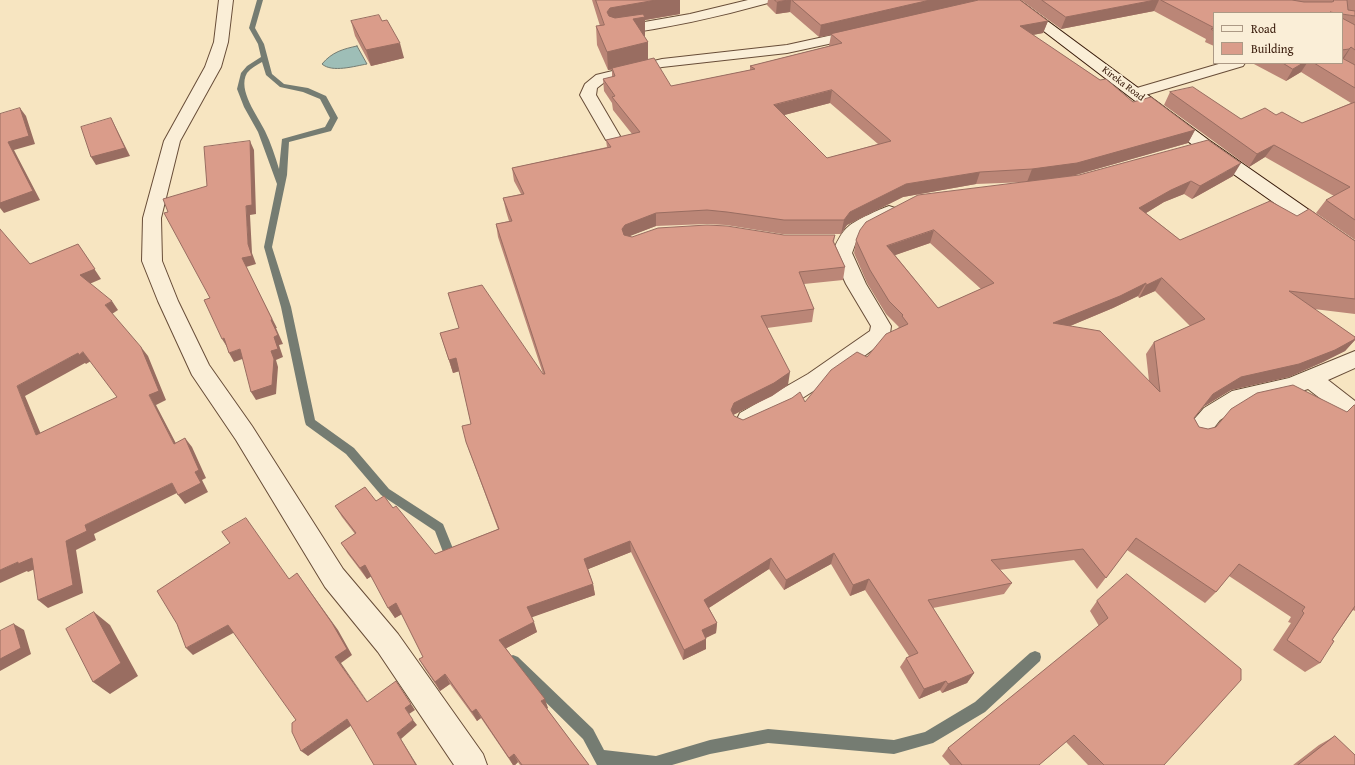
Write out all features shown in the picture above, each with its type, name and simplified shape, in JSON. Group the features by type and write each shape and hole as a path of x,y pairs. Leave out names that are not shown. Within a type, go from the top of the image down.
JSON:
{"street":[{"path":"226,0 220,42 214,68 172,140 152,218 152,261 168,301 200,369 244,433 334,578 388,643 472,765"},
{"path":"616,31 656,26 699,18 763,0"},
{"name":"Kireka Road","path":"1003,1 1136,93 1204,145 1355,250"},
{"path":"612,136 588,96 590,86 601,78 662,63 800,47 873,30"},
{"path":"1136,93 1235,64"},
{"path":"1183,151 1204,145"},
{"path":"742,422 780,403 802,389 880,334 882,326 856,284 842,253 847,241 855,230 903,205"},
{"path":"826,241 847,241"},
{"path":"1198,431 1212,414 1240,397 1293,386 1355,359"},
{"path":"1311,379 1355,413"}],"water":[{"path":"357,46 367,64 332,68 326,67 322,64 338,52"}],"building":[{"path":"596,0 656,0 610,8 607,12 609,16 615,18 643,14 645,17 633,19 648,42 607,52 596,26 604,25"},
{"path":"775,0 788,0 777,2"},
{"path":"792,0 930,0 821,25"},
{"path":"979,0 1020,0 1048,21 1020,26 1100,80 1106,79 1133,102 1151,97 1195,130 1077,163 1032,169 980,172 906,184 850,212 844,220 784,220 707,210 656,213 625,225 622,229 624,235 632,237 658,228 707,225 727,226 784,235 835,235 833,241 845,267 799,272 814,309 761,316 790,372 774,383 734,403 731,410 734,416 743,420 792,398 800,392 805,402 831,370 857,352 867,357 886,334 908,324 902,316 903,315 889,301 870,270 856,240 860,230 866,222 918,195 1079,175 1208,140 1241,163 1200,186 1191,181 1171,190 1139,208 1180,240 1270,201 1297,216 1309,209 1355,241 1355,299 1289,291 1355,337 1355,339 1335,350 1299,364 1241,377 1213,394 1194,418 1199,427 1208,429 1216,427 1231,409 1257,393 1293,385 1347,412 1355,405 1355,606 1332,640 1334,641 1320,663 1287,640 1304,613 1302,611 1305,607 1239,564 1216,592 1136,538 1106,578 1083,549 991,560 1012,583 928,600 974,673 948,684 946,681 924,689 906,658 918,653 869,579 853,585 834,553 786,580 771,558 704,600 717,623 702,630 706,639 684,650 630,541 584,559 593,584 527,607 534,622 499,640 545,699 541,701 589,765 522,765 514,754 509,758 476,709 472,712 445,674 435,682 419,659 423,657 396,603 388,608 365,565 360,568 341,543 356,533 335,506 365,487 376,501 384,496 393,508 396,506 435,554 499,529 466,442 462,426 471,424 456,358 449,360 440,333 459,328 448,293 482,285 543,374 545,374 496,224 512,221 503,198 524,194 512,168 611,147 606,140 640,132 612,97 615,96 603,79 615,76 612,68 654,58 671,86 755,69 750,66 842,43 831,34","holes":["832,90 891,141 827,158 774,105","934,230 994,283 938,308 887,246","1162,278 1205,319 1154,342 1160,392 1100,331 1053,323 1120,296 1146,283 1146,285"]},
{"path":"1042,0 1155,0 1066,17"},
{"path":"1161,0 1292,0 1304,2 1332,2 1334,1 1333,0 1347,0 1348,10 1355,11 1355,16 1343,14 1343,12 1213,12 1213,27"},
{"path":"379,15 382,21 387,20 400,43 366,50 351,21"},
{"path":"1343,19 1355,25 1355,50 1351,47 1349,49 1343,50"},
{"path":"1343,59 1355,65 1355,88 1316,64 1343,64"},
{"path":"1285,64 1301,64 1293,69"},
{"path":"1193,87 1241,119 1265,108 1276,115 1282,112 1302,123 1355,102 1355,220 1326,200 1350,187 1274,145 1257,154 1170,92"},
{"path":"20,108 29,136 8,142 33,191 0,203 0,114"},
{"path":"111,118 125,148 91,157 81,127"},
{"path":"250,141 252,205 246,206 248,244 252,256 242,258 272,319 271,320 278,335 274,337 278,349 271,351 274,359 272,385 251,392 240,349 229,353 224,338 222,339 204,300 210,298 164,213 168,212 163,199 207,186 204,147"},
{"path":"0,229 30,264 78,244 95,269 80,275 112,301 105,305 141,347 159,391 149,395 174,444 185,438 199,470 195,472 201,483 178,495 172,483 85,525 87,531 66,541 73,585 38,600 32,558 0,570","holes":["83,352 117,397 36,435 17,386 78,353 79,355"]},
{"path":"246,518 289,579 297,573 332,623 347,649 335,657 367,702 396,681 411,704 405,708 413,720 397,733 416,765 374,765 347,719 301,751 292,732 292,723 296,720 228,625 186,648 177,624 157,591 230,543 222,532"},
{"path":"1127,574 1241,669 1241,680 1164,765 1104,765 1074,735 1039,765 962,765 948,748 1108,618 1097,601"},
{"path":"94,612 121,663 93,682 66,629"},
{"path":"14,624 21,648 0,659 0,631"},
{"path":"1335,736 1355,755 1355,765 1298,765"}],"waterway":[{"path":"260,0 252,28 261,44 265,58"},
{"path":"265,58 269,75 282,86 305,90 323,98 334,118 328,129 285,141 283,175 268,247 286,307 310,422 350,451 385,492 439,528 452,561"},
{"path":"265,58 249,67 243,74 241,89 248,107 262,132 281,184"},
{"path":"601,756 656,763 710,747 768,736 894,747 928,738 980,707 1035,657"},
{"path":"513,661 588,734 605,765"}]}
